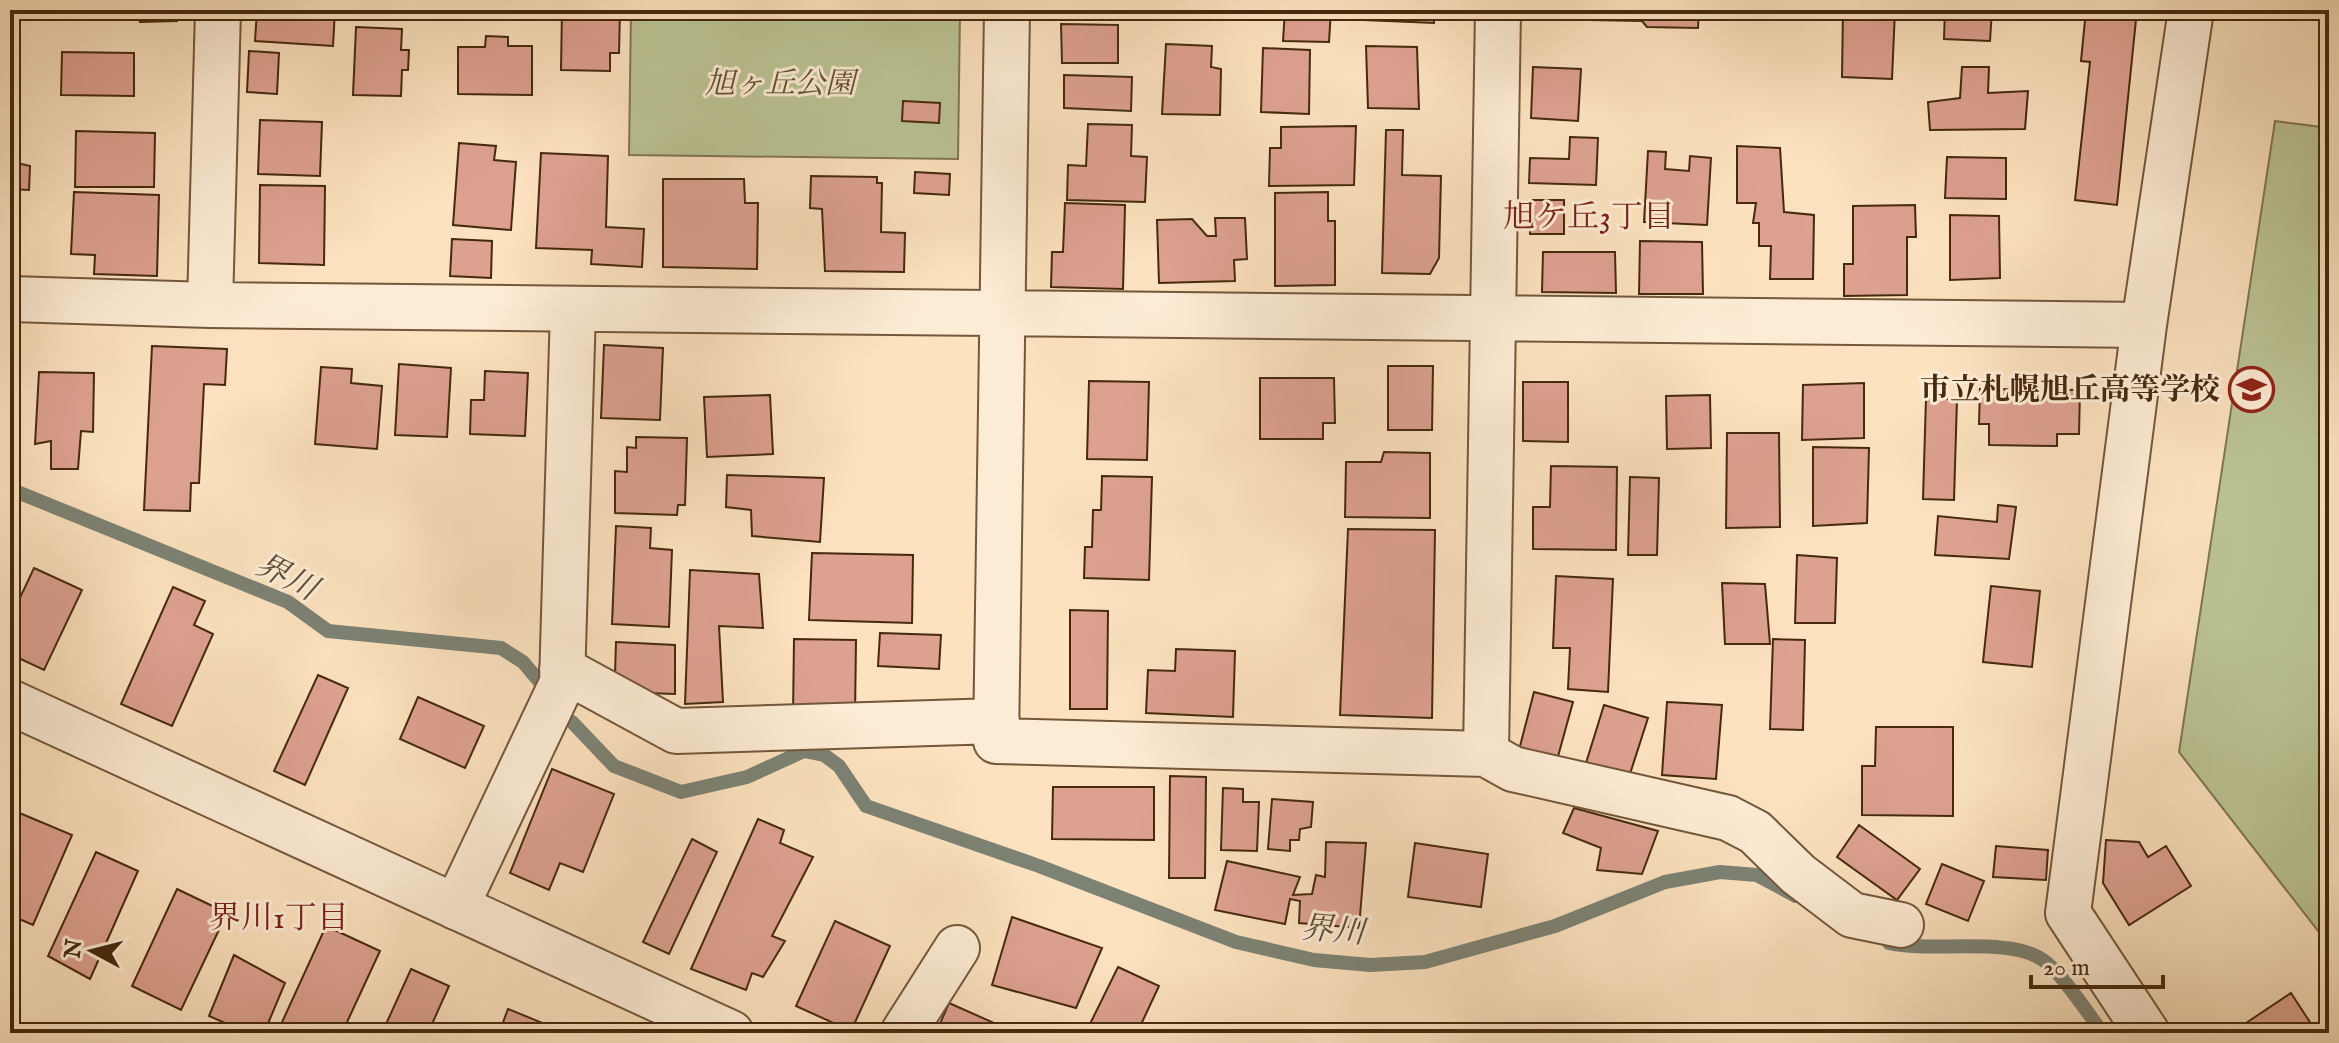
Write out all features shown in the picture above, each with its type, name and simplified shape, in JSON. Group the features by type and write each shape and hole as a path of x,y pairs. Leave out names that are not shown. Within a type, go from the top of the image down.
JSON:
{"street":[{"path":"210,305 218,10"},
{"path":"1007,10 996,741 1486,754 1513,769 1728,818 1755,832 1798,874 1852,915 1901,925"},
{"path":"1486,754 1498,10"},
{"path":"2147,1033 2068,913 2144,325 2191,10"},
{"path":"10,299 210,305 2144,325"},
{"path":"456,907 562,683 573,309"},
{"path":"562,669 676,731 997,721"},
{"path":"10,702 731,1033"},
{"path":"903,1033 957,948"}],"green space":[{"name":"旭ヶ丘公園","path":"631,10 960,10 958,159 629,155"},
{"path":"2275,121 2329,128 2329,945 2179,752"}],"building":[{"path":"140,10 177,10 177,21 140,22"},
{"path":"257,10 335,10 333,46 255,41"},
{"path":"464,10 511,10 510,14"},
{"path":"562,10 620,10 619,53 610,53 610,71 561,70"},
{"path":"1180,10 1245,10 1244,15 1180,14"},
{"path":"1285,10 1331,10 1329,42 1283,41"},
{"path":"1364,10 1434,10 1434,23 1364,20"},
{"path":"1537,10 1699,10 1698,28 1647,27 1642,21 1537,19"},
{"path":"1843,10 1895,10 1892,79 1842,77"},
{"path":"1945,10 1992,10 1990,41 1944,39"},
{"path":"2086,10 2137,10 2117,205 2075,200 2090,62 2081,61"},
{"path":"1061,24 1118,25 1118,63 1062,63"},
{"path":"356,27 402,29 401,50 409,50 408,70 402,70 401,96 353,95"},
{"path":"486,36 508,37 508,46 532,46 532,95 458,94 458,47 485,47"},
{"path":"1166,44 1212,46 1211,67 1221,69 1220,115 1162,114"},
{"path":"1366,46 1417,47 1419,109 1368,108"},
{"path":"1263,48 1310,50 1309,114 1261,112"},
{"path":"249,51 279,53 277,94 247,92"},
{"path":"62,52 134,53 134,96 61,95"},
{"path":"1533,67 1581,69 1578,121 1531,118"},
{"path":"1962,67 1989,67 1988,93 2028,91 2025,129 1930,130 1928,102 1960,98"},
{"path":"1064,75 1132,77 1131,111 1064,108"},
{"path":"903,101 940,103 939,123 902,121"},
{"path":"10,119 14,119 13,162 30,166 29,190 10,189"},
{"path":"260,120 322,122 320,176 258,174"},
{"path":"1088,124 1132,125 1131,156 1147,157 1145,202 1067,200 1068,165 1086,166"},
{"path":"1356,126 1354,185 1269,186 1270,148 1281,148 1281,127"},
{"path":"1386,130 1403,130 1402,175 1441,176 1439,258 1430,274 1382,273"},
{"path":"76,131 155,133 154,187 75,187"},
{"path":"1570,137 1598,138 1596,185 1529,183 1530,158 1569,159"},
{"path":"459,143 496,146 494,160 516,162 511,230 453,225"},
{"path":"1737,146 1780,148 1784,212 1814,215 1813,279 1770,279 1771,246 1759,246 1759,223 1753,223 1756,203 1737,203"},
{"path":"1648,151 1666,152 1665,169 1689,171 1690,156 1711,158 1707,225 1644,222"},
{"path":"541,153 608,156 606,227 644,229 642,267 591,264 592,250 536,248"},
{"path":"1947,157 2006,158 2006,199 1945,198"},
{"path":"915,172 950,174 949,195 914,193"},
{"path":"811,176 877,177 877,183 882,183 881,232 905,233 904,272 825,271 822,209 810,208"},
{"path":"663,179 744,179 745,203 758,203 757,269 663,267"},
{"path":"260,185 325,186 324,265 259,263"},
{"path":"74,192 159,195 157,276 94,274 95,255 71,254"},
{"path":"1328,192 1328,221 1335,221 1335,285 1275,286 1275,193"},
{"path":"1530,200 1564,200 1564,234 1530,234"},
{"path":"10,203 17,203 15,279 10,279"},
{"path":"1065,203 1125,205 1123,289 1051,287 1052,252 1063,252"},
{"path":"1915,205 1916,237 1907,237 1907,295 1844,296 1844,264 1853,264 1853,206"},
{"path":"1950,215 1999,216 2000,278 1950,280"},
{"path":"1215,218 1245,218 1247,259 1234,260 1235,281 1159,283 1157,220 1192,219 1207,236 1216,236"},
{"path":"452,239 492,241 491,278 450,276"},
{"path":"1640,241 1702,242 1703,294 1639,294"},
{"path":"1543,252 1615,252 1616,293 1542,292"},
{"path":"604,345 663,348 660,420 601,418"},
{"path":"152,346 227,349 225,385 204,384 199,483 191,483 190,511 144,510"},
{"path":"399,364 451,368 447,437 395,435"},
{"path":"1388,366 1433,366 1432,430 1388,430"},
{"path":"321,367 352,369 351,383 382,386 377,449 315,444"},
{"path":"485,371 528,373 525,436 470,434 471,400 484,400"},
{"path":"39,372 94,373 93,432 81,431 78,469 51,469 51,441 35,444"},
{"path":"1260,378 1334,378 1335,423 1323,423 1323,439 1260,439"},
{"path":"1089,381 1149,382 1147,460 1087,459"},
{"path":"1523,382 1568,382 1568,442 1523,441"},
{"path":"1864,383 1864,438 1802,440 1803,385"},
{"path":"1980,389 2080,390 2079,434 2057,434 2057,446 1989,445 1989,424 1979,424"},
{"path":"770,395 773,454 707,457 704,397"},
{"path":"1710,395 1711,448 1667,449 1666,396"},
{"path":"1926,398 1957,399 1954,500 1923,499"},
{"path":"1727,433 1779,433 1780,527 1726,528"},
{"path":"636,437 687,438 685,505 678,505 677,515 615,513 615,471 627,472 627,447 636,448"},
{"path":"1813,447 1869,448 1867,523 1813,526"},
{"path":"1384,452 1430,453 1430,518 1345,517 1346,462 1381,462"},
{"path":"1551,466 1617,467 1616,550 1533,549 1533,507 1550,507"},
{"path":"727,475 824,478 820,542 752,536 751,510 726,507"},
{"path":"1102,476 1152,477 1149,580 1084,578 1085,547 1092,547 1093,510 1101,510"},
{"path":"1630,477 1659,478 1657,555 1628,555"},
{"path":"1998,505 2016,507 2009,559 1935,555 1938,516 1997,522"},
{"path":"616,526 651,528 650,548 672,550 669,627 612,624"},
{"path":"1348,529 1435,530 1432,718 1340,715"},
{"path":"812,553 913,555 912,623 809,620"},
{"path":"1797,555 1837,558 1835,623 1795,623"},
{"path":"34,568 82,590 44,670 10,654 10,619"},
{"path":"690,570 759,574 763,628 719,626 723,702 685,704"},
{"path":"1556,576 1613,579 1608,692 1568,689 1570,648 1553,648"},
{"path":"1722,583 1765,584 1770,644 1725,644"},
{"path":"1991,586 2040,591 2032,667 1983,662"},
{"path":"173,587 205,601 194,625 213,634 172,726 121,704"},
{"path":"1070,610 1108,611 1107,709 1070,709"},
{"path":"880,633 941,635 939,669 878,666"},
{"path":"794,639 856,640 855,716 793,715"},
{"path":"1773,639 1805,640 1803,730 1770,729"},
{"path":"616,642 675,645 675,694 647,693 615,674"},
{"path":"1176,649 1235,651 1233,717 1146,713 1148,670 1175,671"},
{"path":"318,675 348,688 305,785 274,771"},
{"path":"1534,692 1573,702 1557,760 1519,750"},
{"path":"418,697 484,726 465,768 400,739"},
{"path":"1667,702 1722,705 1716,779 1662,775"},
{"path":"1604,705 1648,718 1629,777 1586,763"},
{"path":"1876,727 1953,727 1953,816 1862,815 1862,766 1875,766"},
{"path":"552,769 614,794 583,872 560,863 549,890 510,873"},
{"path":"1170,776 1206,777 1205,878 1169,878"},
{"path":"1053,787 1154,787 1154,840 1052,839"},
{"path":"1223,788 1243,789 1243,802 1259,802 1257,851 1221,850"},
{"path":"1272,799 1313,802 1311,827 1300,829 1299,840 1290,840 1290,851 1268,849"},
{"path":"1574,808 1658,831 1642,874 1597,870 1601,848 1563,833"},
{"path":"10,809 72,835 33,925 10,915"},
{"path":"758,819 784,830 780,843 813,857 772,936 785,941 763,977 752,973 746,990 691,969"},
{"path":"1859,825 1920,869 1897,900 1837,857"},
{"path":"692,839 717,852 669,954 643,942"},
{"path":"2106,840 2139,842 2148,857 2166,846 2191,886 2129,925 2103,883"},
{"path":"1326,842 1366,843 1359,928 1299,923 1300,901 1290,899 1285,924 1215,910 1227,861 1300,877 1293,895 1312,894 1316,875 1325,877"},
{"path":"1415,843 1488,854 1481,907 1408,897"},
{"path":"1996,846 2048,850 2046,880 1993,877"},
{"path":"96,852 138,871 90,979 48,956"},
{"path":"1942,864 1984,881 1968,921 1926,904"},
{"path":"177,889 227,913 181,1010 132,986"},
{"path":"1012,917 1102,948 1076,1008 992,985"},
{"path":"835,921 890,946 851,1031 796,1006"},
{"path":"326,926 380,951 342,1033 282,1033 278,1031"},
{"path":"234,955 285,983 264,1033 248,1033 209,1016"},
{"path":"1118,967 1159,986 1137,1033 1094,1033 1087,1030"},
{"path":"411,969 449,986 428,1033 382,1033"},
{"path":"2291,993 2317,1033 2231,1033"},
{"path":"949,1003 1003,1027 1000,1033 936,1033"},
{"path":"508,1009 545,1024 542,1033 499,1033"}],"waterway":[{"name":"界川","path":"10,489 288,602 328,631 501,648 523,662 539,681"},
{"name":"界川","path":"572,722 614,766 681,792 747,777 804,751 824,755 839,766 866,806 1039,866 1236,942 1314,960 1370,965 1425,962 1555,926 1665,882 1720,872 1757,875 1796,896"},
{"name":"界川","path":"1889,943 1991,947 2028,953 2043,960 2059,974 2103,1033"}],"place":[{"name":"市立札幌旭丘高等学校","path":"2251,389"}],"district":[{"name":"旭ケ丘3丁目","path":"1589,216"},
{"name":"界川1丁目","path":"279,917"}]}
